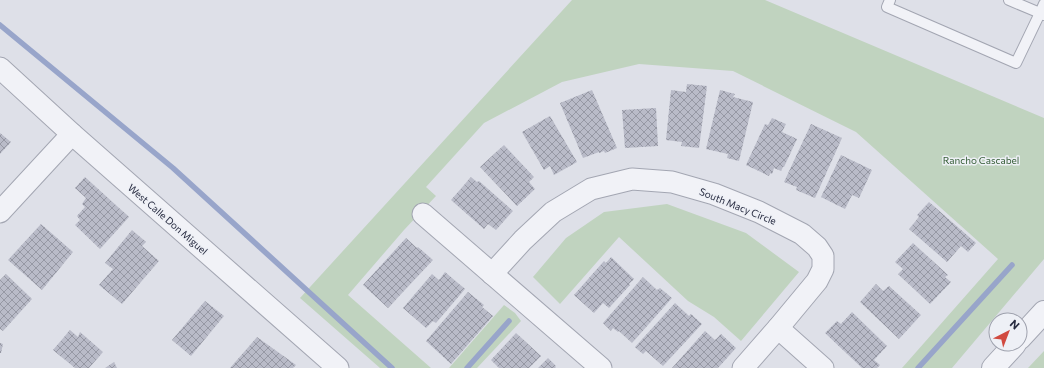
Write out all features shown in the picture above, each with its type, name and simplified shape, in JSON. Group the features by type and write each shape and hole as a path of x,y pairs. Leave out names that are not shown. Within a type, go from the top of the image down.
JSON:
{"street":[{"name":"West Calle Don Miguel","path":"0,68 72,134 337,368"},
{"path":"0,212 72,134"},
{"name":"South Macy Circle","path":"492,274 522,240 553,212 591,189 632,179 672,182 714,194 759,212 802,234 830,256 822,269 818,280 743,368"},
{"path":"422,214 601,368"},
{"path":"1028,329 1044,312"},
{"path":"778,328 823,368"},
{"path":"993,368 1008,352"}],"lane":[{"path":"890,0 887,7 1016,62 1042,14 1044,4"},
{"path":"1009,0 1042,14"}],"green space":[{"name":"Rancho Cascabel","path":"572,0 765,0 1044,118 1044,259 999,312 988,312 988,325 952,368 902,368 998,259 856,132 733,71 639,64 562,82 484,123 426,187 436,196 404,230 348,295 431,368 380,368 300,298"},
{"path":"667,204 746,233 799,272 741,341 714,317 688,301 619,237 560,304 533,277 566,238 604,212"},
{"path":"504,305 515,313 521,321 477,368 449,368"},
{"path":"1044,351 1044,368 1028,368"}],"building":[{"path":"687,84 707,86 699,148 681,146 682,142 666,140 671,90 686,92"},
{"path":"592,90 617,148 605,153 604,151 599,152 583,158 560,103"},
{"path":"720,90 735,94 733,97 753,102 739,161 727,158 728,154 706,149"},
{"path":"656,108 658,146 625,148 622,110"},
{"path":"550,116 577,162 554,175 550,166 544,170 522,132"},
{"path":"772,118 786,124 782,132 797,139 781,171 774,168 772,174 770,173 769,176 746,165 765,124 768,125"},
{"path":"811,124 842,138 815,198 796,190 797,187 784,182"},
{"path":"0,133 11,142 0,154"},
{"path":"504,145 534,177 529,182 535,189 517,206 480,167"},
{"path":"841,155 872,170 859,198 852,195 845,209 821,197"},
{"path":"85,177 129,217 100,249 75,225 80,220 77,216 85,207 82,204 86,198 75,188"},
{"path":"471,177 477,182 479,181 513,211 496,230 488,224 484,229 451,200"},
{"path":"929,202 976,243 968,252 961,246 947,262 909,229 919,217 917,215"},
{"path":"41,224 73,252 42,290 8,260"},
{"path":"132,230 146,242 142,246 159,261 122,304 99,285 113,269 105,263"},
{"path":"406,238 433,260 388,308 363,285"},
{"path":"913,243 948,275 945,277 951,282 930,304 898,274 903,269 895,262"},
{"path":"611,257 634,279 609,308 603,303 594,313 574,295 604,261 606,263"},
{"path":"445,272 465,289 436,323 433,321 426,328 403,308 432,274 439,280"},
{"path":"6,274 32,299 3,331 0,329 0,280"},
{"path":"643,277 657,290 660,288 672,298 632,343 619,331 618,332 613,328 611,331 603,323"},
{"path":"876,284 883,291 889,286 921,315 899,339 860,302"},
{"path":"468,292 484,305 482,307 493,316 451,364 426,341"},
{"path":"205,301 224,316 191,356 172,340"},
{"path":"675,303 689,316 691,314 702,324 663,366 646,351 643,354 635,347"},
{"path":"852,312 887,346 874,360 880,365 877,368 862,368 825,333 837,321 841,324"},
{"path":"70,330 78,337 80,332 103,352 89,368 75,368 53,350"},
{"path":"705,331 715,340 721,334 736,348 718,368 672,368"},
{"path":"516,333 541,356 529,368 499,368 491,360"},
{"path":"257,337 296,365 293,368 230,368"},
{"path":"0,343 3,344 1,353 0,353"},
{"path":"548,358 556,366 556,368 538,368"},
{"path":"114,362 117,368 105,368"}],"waterway":[{"path":"0,25 173,168 392,368"},
{"path":"918,368 1012,265"},
{"path":"467,368 509,321"}]}
